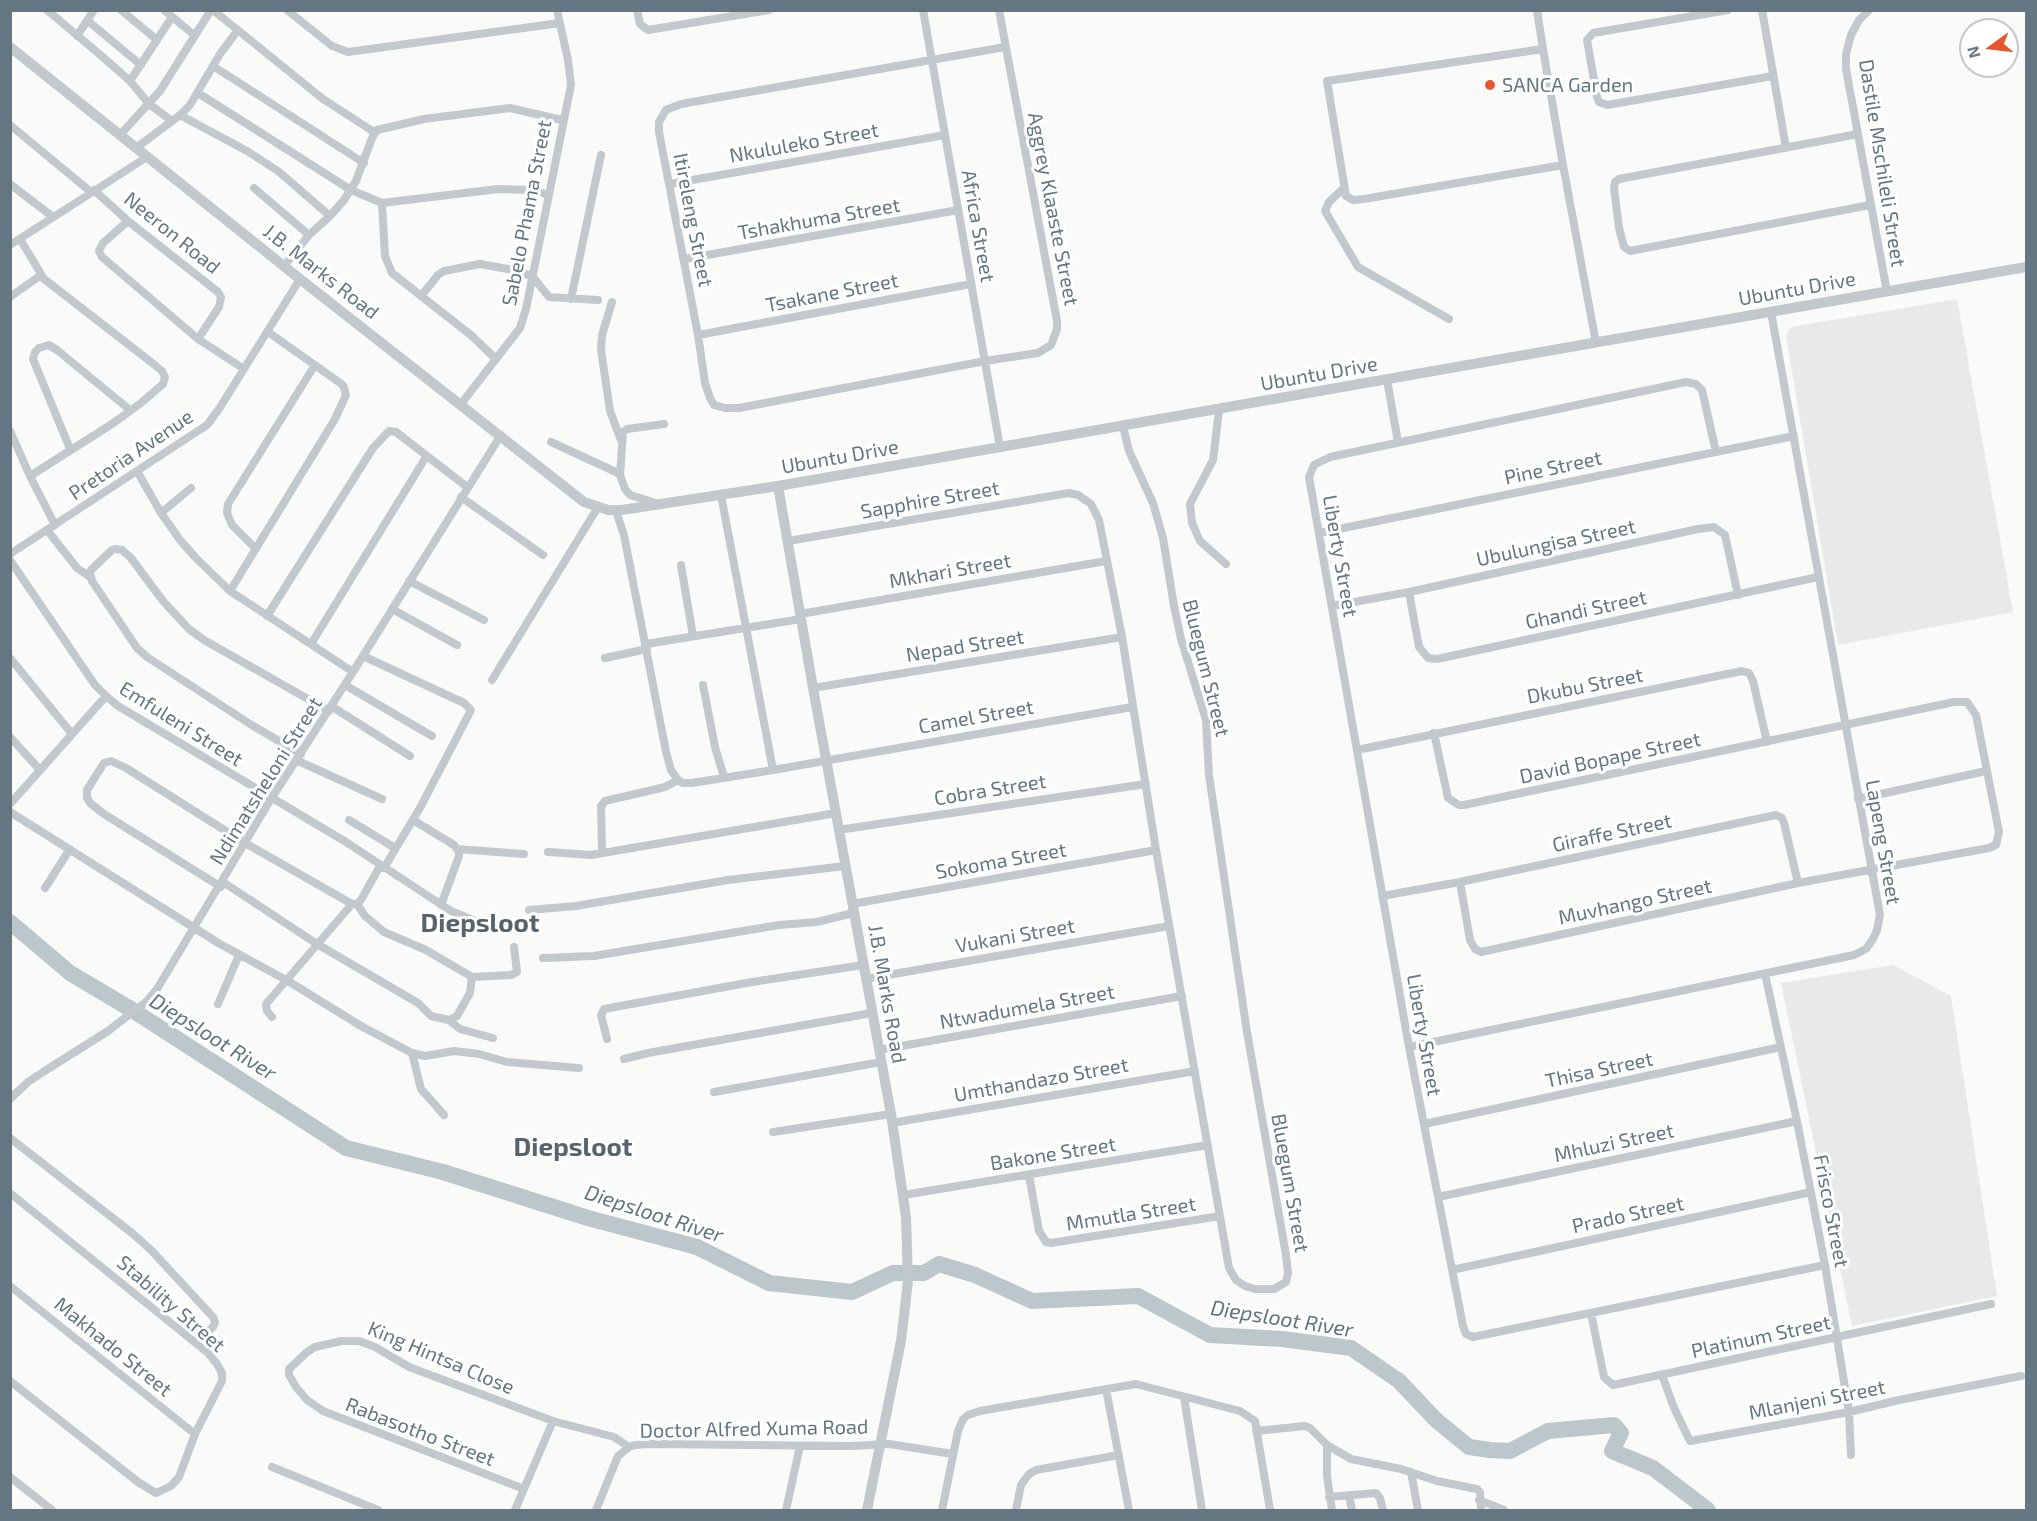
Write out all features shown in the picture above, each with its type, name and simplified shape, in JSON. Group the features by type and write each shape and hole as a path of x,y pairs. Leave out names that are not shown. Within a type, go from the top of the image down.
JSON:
{"street":[{"path":"47,10 56,14 77,36 130,81 149,104 172,121"},
{"path":"77,36 94,10"},
{"path":"121,10 157,40"},
{"path":"164,10 194,35"},
{"path":"120,135 160,92 194,35 212,10 323,99 374,132"},
{"path":"287,10 332,46 348,52 560,23"},
{"name":"Sabelo Phama Street","path":"461,404 520,328 533,277 562,120 571,85 557,10"},
{"path":"637,10 640,24 648,30 769,10"},
{"name":"Africa Street","path":"923,10 1000,447"},
{"name":"Aggrey Klaaste Street","path":"985,361 1038,353 1051,345 1057,329 999,10"},
{"path":"1537,10 1596,343"},
{"path":"1728,10 1593,33 1587,40 1599,102 1607,105 1773,76"},
{"path":"1762,10 1786,148"},
{"name":"Dastile Mschileli Street","path":"1869,10 1854,30 1846,60 1846,69 1887,292"},
{"path":"130,81 172,17"},
{"path":"88,21 141,65"},
{"path":"136,148 180,115 198,93 213,66 238,30"},
{"name":"J.B. Marks Road","path":"10,47 584,502 616,511"},
{"name":"Itireleng Street","path":"985,361 739,408 714,405 707,391 685,259 658,127 662,116 672,106 1005,47"},
{"path":"1543,49 1327,81 1344,188 1346,196 1357,200 1563,165"},
{"path":"213,66 364,163"},
{"path":"198,93 351,190 382,203 498,189 533,190 549,195"},
{"path":"284,266 351,190 364,163 374,132 424,119 510,108 562,120"},
{"path":"180,115 247,151 278,171 330,216"},
{"name":"Neeron Road","path":"10,126 215,289 221,297 219,307 198,339"},
{"path":"1858,134 1619,179 1615,182 1614,188 1624,247 1630,251 1870,205"},
{"name":"Nkululeko Street","path":"670,184 945,135"},
{"path":"571,299 601,155"},
{"path":"10,246 147,157"},
{"path":"10,184 53,217"},
{"path":"254,188 309,235"},
{"path":"1344,188 1327,205 1326,213 1358,267 1449,319"},
{"path":"382,203 385,256 392,273 472,336 496,359"},
{"name":"Tshakhuma Street","path":"685,259 958,210"},
{"path":"128,221 103,243 99,251 102,257 198,339 244,369"},
{"path":"20,239 41,275 162,371 165,377 164,384 112,424 30,476"},
{"path":"421,296 438,276 451,268 491,265 533,277 549,297 598,300"},
{"name":"Ubuntu Drive","path":"616,511 778,486 1219,410 2026,267"},
{"path":"10,297 41,275"},
{"name":"Pretoria Avenue","path":"10,554 207,425 300,279"},
{"name":"Tsakane Street","path":"698,335 971,284"},
{"path":"612,302 602,335 601,350 610,411 621,440"},
{"name":"Lapeng Street","path":"1409,1047 1854,955 1869,947 1877,930 1880,915 1771,312"},
{"path":"230,591 335,419 346,395 343,386 268,332"},
{"path":"70,449 33,359 39,348 49,345 57,350 130,410"},
{"path":"256,549 232,525 227,513 228,504 315,365"},
{"path":"1387,380 1398,442"},
{"name":"Liberty Street","path":"1716,452 1701,390 1696,384 1690,382 1330,458 1314,465 1310,477 1409,1047 1463,1326 1468,1336 1825,1265"},
{"path":"1219,410 1213,460 1190,504 1192,523 1200,542 1226,564"},
{"path":"660,504 630,495 625,489 620,475 621,440 623,432 627,429 664,424"},
{"name":"Bluegum Street","path":"1078,495 1091,504 1095,512 1122,637 1156,850 1229,1268 1236,1280 1245,1286 1255,1290 1274,1288 1286,1282 1288,1273 1286,1255 1247,1032 1210,784 1206,720 1181,639 1170,588 1163,538 1153,503 1130,451 1123,426"},
{"path":"10,431 51,528 77,568 90,577 136,648 298,757 382,799"},
{"path":"267,616 381,438 389,431 396,432 467,487"},
{"name":"Ndimatsheloni Street","path":"10,1099 28,1082 108,1031 146,1002 157,989 298,757 501,435"},
{"name":"Pine Street","path":"1319,533 1794,436"},
{"path":"551,441 620,475"},
{"path":"311,645 426,457"},
{"path":"137,471 161,513 195,557 230,591 353,672"},
{"name":"J.B. Marks Road","path":"778,486 891,1119 903,1195 908,1247 908,1281 901,1341 867,1510"},
{"path":"161,513 191,488"},
{"name":"Sapphire Street","path":"788,541 1069,493 1078,495"},
{"path":"721,495 773,770"},
{"path":"461,496 543,555"},
{"path":"492,680 598,507"},
{"path":"602,853 601,806 605,801 665,787 678,780 671,770 666,752 624,535 616,511"},
{"name":"Ubulungisa Street","path":"1332,606 1409,592 1714,527 1725,535 1738,595"},
{"path":"90,577 91,570 112,550 122,550 131,558 182,623 204,640 410,756"},
{"name":"Emfuleni Street","path":"10,560 95,684 106,696 134,716 346,842 441,905 480,923 509,928"},
{"name":"Mkhari Street","path":"605,658 693,636 1106,561"},
{"path":"681,565 693,636"},
{"name":"Ghandi Street","path":"1409,592 1419,647 1431,659 1818,577"},
{"path":"409,581 484,620"},
{"path":"392,609 457,645"},
{"name":"Nepad Street","path":"813,688 1122,637"},
{"path":"272,1017 267,1011 267,1004 317,944 355,904 362,900 413,820 471,710 464,703 363,656"},
{"path":"10,658 72,734"},
{"name":"Dkubu Street","path":"1357,750 1742,671 1749,673 1753,681 1767,742"},
{"path":"345,685 432,736"},
{"path":"703,685 715,747 724,777"},
{"path":"10,804 106,696"},
{"name":"David Bopape Street","path":"1434,733 1447,795 1450,800 1459,805 1954,702 1967,702 1976,715 1986,771"},
{"name":"Camel Street","path":"678,780 692,783 773,770 1132,707"},
{"path":"10,736 40,770"},
{"path":"493,1038 460,1029 449,1020 431,1016 418,1003 104,814 90,803 87,790 93,777 104,763 113,762 245,843 355,904 364,916 384,932 426,950 472,977 511,975 517,972 514,947"},
{"path":"1858,799 1986,771"},
{"name":"Muvhango Street","path":"1460,882 1470,940 1475,949 1481,951 1871,869 1978,850 1996,845 1999,832 1986,771"},
{"name":"Cobra Street","path":"838,830 1146,784"},
{"path":"10,812 239,955 412,1053 425,1056 454,1051 479,1054 507,1062 579,1068"},
{"path":"548,852 602,853 836,813"},
{"name":"Giraffe Street","path":"1382,896 1460,882 1776,815 1782,818 1784,823 1798,884"},
{"path":"349,820 395,848"},
{"path":"413,820 457,849 524,854"},
{"path":"45,888 70,849"},
{"path":"441,905 459,856 457,849"},
{"name":"Sokoma Street","path":"543,958 594,956 779,925 817,922 853,908 1156,850"},
{"path":"529,910 576,906 728,880 845,866"},
{"name":"Vukani Street","path":"866,979 1169,926"},
{"path":"218,1004 239,955"},
{"path":"607,1040 601,1015 604,1009 863,965"},
{"name":"Frisco Street","path":"1765,974 1825,1265 1849,1412 1851,1455"},
{"path":"449,1020 457,1016 464,1005 472,987 472,977"},
{"name":"Ntwadumela Street","path":"879,1050 1182,996"},
{"path":"624,1059 872,1012"},
{"name":"Thisa Street","path":"1424,1124 1781,1047"},
{"path":"412,1053 421,1089 444,1115"},
{"path":"714,1092 881,1062"},
{"name":"Umthandazo Street","path":"773,1132 891,1119 1195,1071"},
{"name":"Mhluzi Street","path":"1438,1197 1797,1121"},
{"path":"10,1138 139,1238 213,1317 215,1322 213,1327 195,1342"},
{"name":"Bakone Street","path":"903,1195 1208,1145"},
{"name":"Mmutla Street","path":"1029,1175 1039,1231 1046,1242 1220,1216"},
{"name":"Prado Street","path":"1452,1270 1811,1192"},
{"name":"Stability Street","path":"10,1193 195,1342 218,1364 222,1373 222,1381 195,1434 179,1477 171,1486 156,1493 138,1482 10,1381"},
{"name":"Makhado Street","path":"10,1286 195,1434"},
{"name":"Platinum Street","path":"1591,1313 1604,1374 1608,1382 1613,1385 1991,1304"},
{"name":"King Hintsa Close","path":"307,1400 290,1378 289,1370 315,1347 350,1340 368,1344 409,1367 552,1421 606,1434 628,1447"},
{"name":"Mlanjeni Street","path":"1662,1375 1690,1441 1849,1412 2021,1376"},
{"path":"942,1510 960,1424 968,1415 1136,1384 1153,1386 1184,1397 1240,1411 1255,1421 1270,1510"},
{"path":"1106,1389 1129,1510"},
{"path":"1184,1397 1202,1510"},
{"name":"Rabasotho Street","path":"307,1400 334,1416 524,1489"},
{"path":"515,1510 552,1421"},
{"path":"1256,1431 1305,1426 1311,1428 1327,1445 1351,1459 1437,1481 1476,1488 1480,1492 1481,1510"},
{"name":"Doctor Alfred Xuma Road","path":"596,1510 612,1467 618,1456 628,1447 649,1444 850,1446 881,1444 952,1454"},
{"path":"1327,1445 1329,1497 1332,1510"},
{"path":"786,1510 800,1446"},
{"path":"1016,1510 1021,1485 1029,1474 1036,1470 1119,1455"},
{"path":"272,1467 378,1510"},
{"path":"1411,1473 1418,1510"},
{"path":"10,1477 52,1510"},
{"path":"1329,1497 1376,1493 1383,1510"},
{"path":"1349,1495 1352,1510"},
{"path":"1479,1500 1504,1510"}],"shaded area":[{"path":"1957,299 2013,612 1838,645 1786,336 1791,327"},
{"path":"1893,965 1951,996 1997,1296 1852,1326 1781,983"}],"waterway":[{"name":"Diepsloot River","path":"10,922 70,973 134,1011 346,1148 443,1172 588,1218 697,1247 769,1283 852,1292 893,1273 924,1273 939,1264 975,1275 1032,1301 1138,1296 1210,1335 1282,1339 1351,1348 1399,1381 1436,1420 1469,1447 1510,1451 1548,1431 1614,1425 1621,1433 1612,1451 1653,1468 1708,1510"}],"place":[{"name":"SANCA Garden","path":"1490,85"}],"district":[{"name":"Diepsloot","path":"480,923"},
{"name":"Diepsloot","path":"573,1147"}]}
